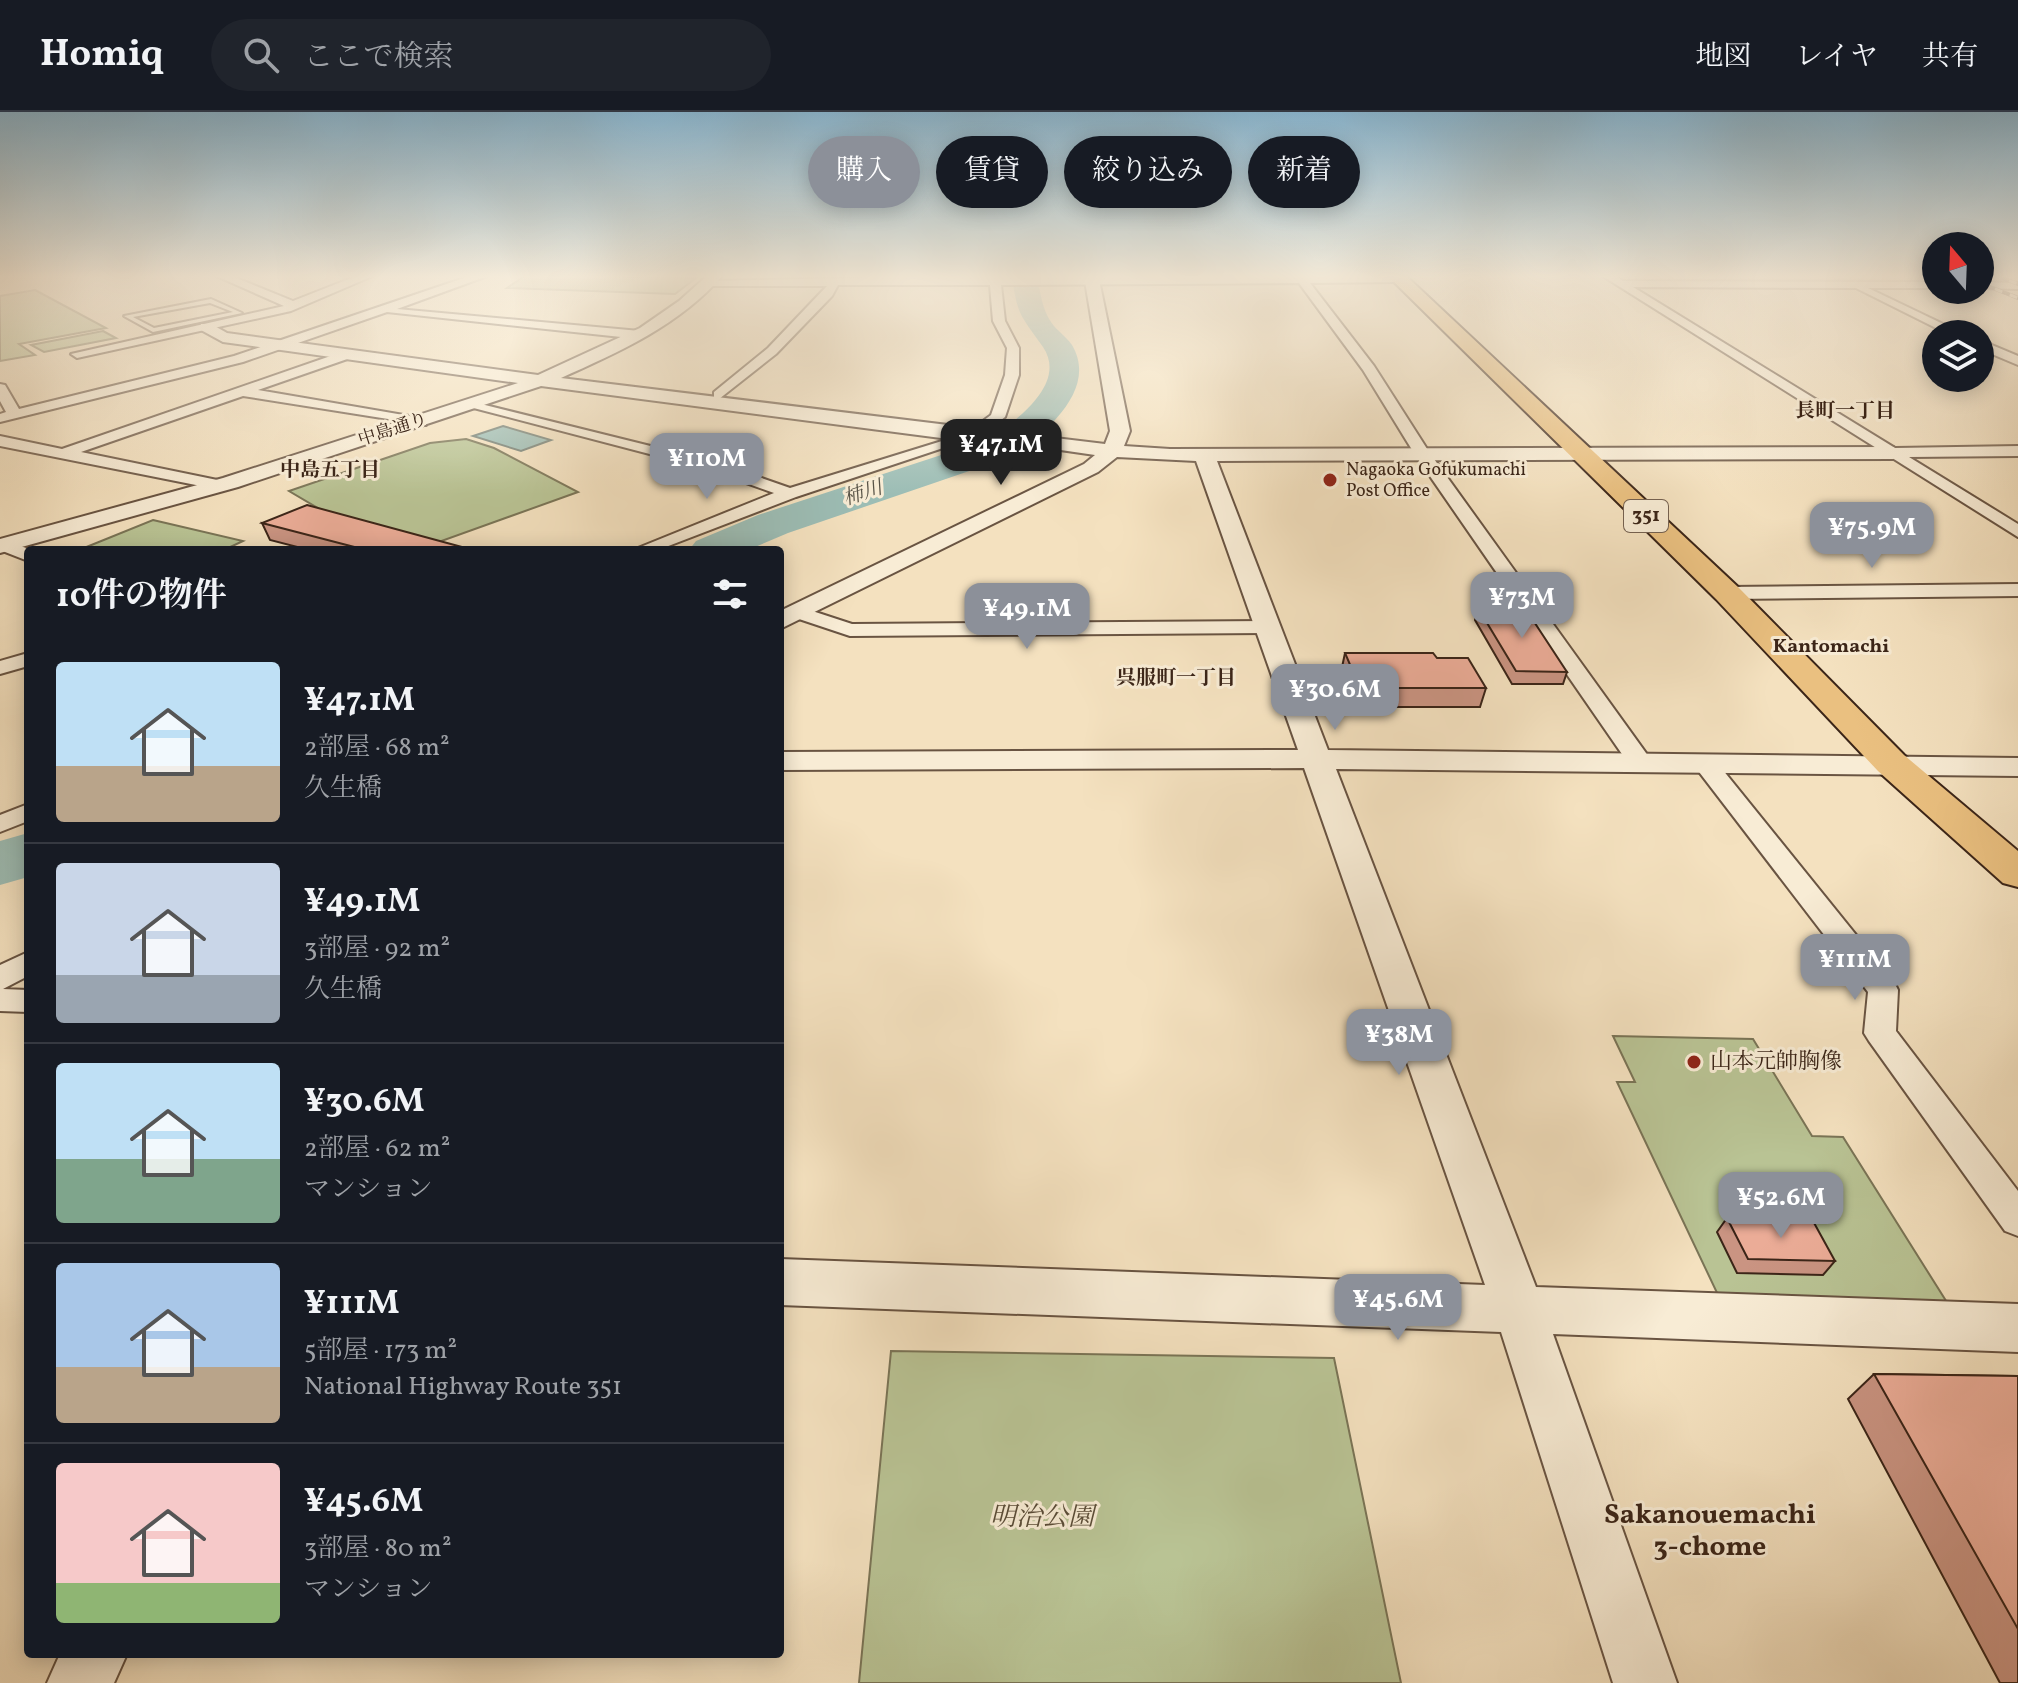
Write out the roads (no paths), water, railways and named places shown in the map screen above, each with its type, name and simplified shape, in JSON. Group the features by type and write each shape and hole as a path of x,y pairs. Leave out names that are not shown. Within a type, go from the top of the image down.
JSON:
{"highway":[{"name":"351","path":"1469,348 1727,593 1891,763 2018,873"}],"street":[{"path":"77,354 101,348"},
{"path":"0,388 7,417 269,348"},
{"path":"306,348 953,424 984,433"},
{"path":"356,348 941,432 984,433 1112,451 1204,454 2018,451"},
{"name":"中島通り","path":"1,545 221,485 421,422 546,377 610,348"},
{"path":"719,395 775,348"},
{"path":"652,546 790,493 984,433 998,417 1012,375 1013,348"},
{"path":"788,616 1091,468 1112,451 1120,431 1105,348"},
{"path":"1353,348 1422,453 1642,765"},
{"path":"1725,348 2018,532"},
{"path":"1994,350 2018,361"},
{"path":"62,454 348,354"},
{"path":"241,392 421,422"},
{"path":"469,405 713,466 790,493"},
{"path":"0,441 221,485"},
{"path":"1204,454 1519,1309 1645,1683"},
{"path":"1,545 24,554"},
{"path":"1727,593 2018,590"},
{"path":"788,616 850,630 1266,627"},
{"path":"0,668 24,660"},
{"path":"784,761 1318,759 1642,765 1891,763 2018,767"},
{"path":"1705,764 1883,990 1880,1033 2018,1220"},
{"path":"0,824 24,814"},
{"path":"0,979 24,964"},
{"path":"0,1000 24,1001"},
{"path":"784,1282 2018,1328"},
{"path":"79,1683 93,1658"}],"water":[{"path":"503,426 551,440 521,451 473,436"}],"waterway":[{"name":"柿川","path":"721,546 773,524 1003,447 1039,417 1059,390 1064,376 1064,361 1058,348"},
{"name":"柿川","path":"0,865 24,855"}],"place":[{"name":"Nagaoka Gofukumachi Post Office","path":"1330,480"},
{"name":"山本元帥胸像","path":"1694,1062"}],"district":[{"name":"長町一丁目","path":"1845,412"},
{"name":"中島五丁目","path":"330,471"},
{"name":"Kantomachi","path":"1831,647"},
{"name":"呉服町一丁目","path":"1176,679"},
{"name":"Sakanouemachi 3-chome","path":"1710,1531"}],"park label":[{"name":"明治公園","path":"1042,1518"}]}
